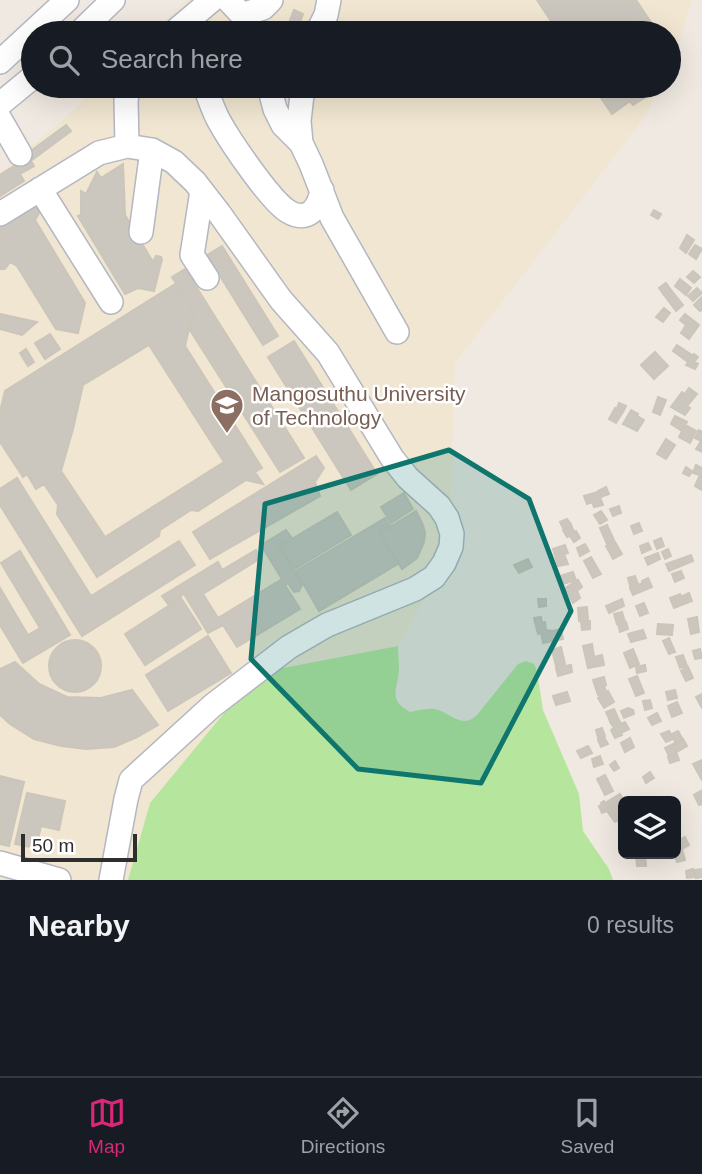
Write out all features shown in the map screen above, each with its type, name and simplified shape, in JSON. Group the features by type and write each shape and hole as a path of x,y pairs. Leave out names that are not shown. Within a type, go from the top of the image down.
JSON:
{"street":[{"path":"44,21 67,0"},
{"path":"91,21 113,0"},
{"path":"188,21 212,0"},
{"path":"240,16 263,8 271,0"},
{"path":"323,21 329,0"},
{"path":"0,62 21,43"},
{"path":"0,104 21,87"},
{"path":"126,98 127,146"},
{"path":"210,98 219,121 235,146 273,197 287,211 296,215 308,214 316,209 322,190"},
{"path":"272,98 283,125 301,144 332,218 397,332"},
{"path":"301,144 299,121 302,98"},
{"path":"0,119 20,154"},
{"path":"0,214 99,153 127,146 152,150 174,162 195,182 281,300 328,353 392,458 408,478 439,506 447,518 452,534 451,547 435,577 415,589 327,625 289,647 212,706 131,780 111,880"},
{"path":"141,232 152,150"},
{"path":"40,189 111,302"},
{"path":"202,191 192,255 207,278"},
{"path":"0,863 59,880"}],"highlighted area":[{"path":"449,450 529,499 571,611 481,783 358,769 251,659 265,504"}],"shaded area":[{"path":"186,0 692,0 681,36 681,21 164,21"},
{"name":"Mangosuthu University of Technology","path":"86,98 653,98 644,118 455,363 449,556 398,646 257,673 150,803 128,880 0,880 0,172"}],"green space":[{"path":"398,646 398,703 410,712 434,709 466,721 477,715 518,664 526,661 534,664 543,710 579,794 583,831 609,869 613,880 128,880 150,803 257,673"}],"building":[{"path":"537,0 636,0 650,21 551,21"},
{"path":"294,10 303,14 300,21 290,21"},
{"path":"601,98 644,98 633,105 630,101 612,114"},
{"path":"66,125 71,131 32,160 28,153"},
{"path":"29,157 34,166 20,174 24,181 0,196 0,175"},
{"path":"123,164 125,215 153,262 156,256 162,259 154,291 138,288 125,294 78,216 81,215 81,191 86,194 97,172 101,178"},
{"path":"33,201 43,206 35,220 85,303 78,333 56,329 17,266 10,262 5,269 0,269 0,218 15,214 24,216"},
{"path":"654,210 661,214 658,219 651,215"},
{"path":"687,235 694,240 686,253 680,248"},
{"path":"695,245 702,249 696,259 689,254"},
{"path":"222,246 278,336 263,345 207,255"},
{"path":"185,269 304,458 280,472 190,330 194,311 172,277"},
{"path":"693,271 700,277 694,283 687,277"},
{"path":"680,279 691,288 686,295 675,286"},
{"path":"666,283 671,290 664,295 659,288"},
{"path":"175,284 193,312 185,346 262,468 255,472 263,484 246,480 198,511 191,510 160,530 159,536 97,577 57,514 58,505 44,484 36,489 27,474 23,477 0,442 0,412 5,391","holes":["149,345 224,462 105,537 61,471 83,385"]},
{"path":"697,288 702,293 693,301 688,296"},
{"path":"672,291 683,305 676,311 665,296"},
{"path":"702,297 702,309 700,311 694,305"},
{"path":"664,308 670,313 663,322 656,317"},
{"path":"0,314 37,322 22,335 0,329"},
{"path":"685,314 699,325 689,339 681,333 686,325 680,320"},
{"path":"50,334 60,349 45,359 35,343"},
{"path":"294,341 377,474 351,490 268,357"},
{"path":"677,345 692,355 688,362 673,351"},
{"path":"26,349 34,362 28,366 20,353"},
{"path":"655,352 668,366 654,379 641,365"},
{"path":"694,354 698,357 694,362 698,364 695,369 686,365"},
{"path":"689,388 697,394 687,406 690,408 685,415 671,407 682,392 685,394"},
{"path":"658,397 666,400 660,415 653,412"},
{"path":"619,403 626,406 623,412 617,408"},
{"path":"615,408 623,412 616,423 609,419"},
{"path":"631,410 644,420 637,431 623,424"},
{"path":"675,416 687,422 682,431 671,424"},
{"path":"685,425 696,431 690,443 679,437"},
{"path":"699,430 702,432 702,452 696,449 701,441 695,438"},
{"path":"666,439 675,445 666,459 657,454"},
{"path":"316,456 324,468 315,482 320,496 210,559 193,532"},
{"path":"696,465 702,468 702,476 693,473"},
{"path":"686,467 692,471 689,476 683,473"},
{"path":"699,477 702,478 702,490 695,486"},
{"path":"17,478 91,596 179,541 195,565 82,636 0,505 0,489"},
{"path":"606,487 609,494 601,497 598,491"},
{"path":"598,492 603,505 594,507 592,502 587,504 584,496"},
{"path":"404,493 413,509 391,523 381,507"},
{"path":"619,506 621,513 613,516 610,509"},
{"path":"416,511 423,525 424,542 417,558 402,569 380,533"},
{"path":"601,511 607,520 600,524 594,515"},
{"path":"337,512 351,535 295,569 280,546"},
{"path":"385,518 390,526 379,532 398,564 319,611 296,571"},
{"path":"567,519 571,524 563,528 560,522"},
{"path":"639,523 642,531 634,534 631,526"},
{"path":"571,525 580,538 574,542 563,530"},
{"path":"607,525 614,540 607,544 600,528"},
{"path":"286,530 291,537 278,545 302,585 299,591 294,592 288,583 285,585 300,609 237,647 223,625 208,633 184,594 168,604 162,596 218,562 222,570 256,550 261,558 203,594 218,618 282,579 261,545"},
{"path":"661,538 664,546 657,549 654,541"},
{"path":"615,542 622,554 613,559 606,546"},
{"path":"648,543 651,549 642,553 640,546"},
{"path":"585,544 589,551 580,556 577,548"},
{"path":"565,545 568,553 564,554 568,564 558,566 553,549"},
{"path":"668,549 671,556 665,559 662,552"},
{"path":"20,551 70,635 23,663 0,625 0,588 28,635 40,628 1,563"},
{"path":"658,553 660,559 648,565 645,558"},
{"path":"691,555 693,561 669,571 666,564"},
{"path":"591,557 601,574 593,578 584,561"},
{"path":"528,559 532,567 519,573 514,565"},
{"path":"681,571 684,578 675,582 672,574"},
{"path":"573,572 576,580 563,584 560,576"},
{"path":"635,576 638,584 630,586 628,578"},
{"path":"648,578 652,587 633,595 630,588"},
{"path":"578,580 582,587 577,591 580,598 573,603 565,588"},
{"path":"689,593 692,601 674,608 670,598"},
{"path":"181,598 201,629 145,665 125,634"},
{"path":"538,599 546,599 546,606 539,607"},
{"path":"622,599 624,606 609,613 606,606"},
{"path":"644,603 648,613 640,616 636,606"},
{"path":"587,607 588,620 579,621 578,608"},
{"path":"622,612 625,622 617,624 614,614"},
{"path":"541,617 546,630 561,629 563,639 543,643 534,618"},
{"path":"697,617 699,632 691,634 688,619"},
{"path":"590,621 590,629 582,630 581,622"},
{"path":"626,622 628,629 620,632 618,624"},
{"path":"658,624 673,625 672,635 657,634"},
{"path":"643,630 646,638 631,642 628,634"},
{"path":"208,636 231,673 168,711 146,675"},
{"path":"669,638 675,652 669,654 663,641"},
{"path":"75,640 85,642 93,648 99,656 99,676 93,684 85,690 75,692 65,690 57,684 51,676 49,666 51,656 57,648 65,642"},
{"path":"592,644 594,657 602,655 604,665 588,668 583,646"},
{"path":"561,647 565,664 556,666 552,650"},
{"path":"633,649 639,664 630,668 624,653"},
{"path":"700,649 702,658 695,659 693,651"},
{"path":"683,655 687,666 680,668 676,657"},
{"path":"15,662 39,684 67,697 101,698 132,690 158,725 114,747 86,749 34,739 0,715 0,669"},
{"path":"571,665 572,672 558,676 556,668"},
{"path":"645,665 646,671 637,673 636,667"},
{"path":"688,667 693,678 686,681 681,671"},
{"path":"637,676 644,693 636,696 629,679"},
{"path":"604,677 606,692 598,695 593,680"},
{"path":"675,690 677,698 668,700 666,692"},
{"path":"608,691 614,702 604,708 598,698"},
{"path":"567,692 570,701 556,705 553,696"},
{"path":"702,694 702,708 696,697"},
{"path":"650,700 652,708 645,710 643,701"},
{"path":"677,702 682,713 672,717 668,706"},
{"path":"628,708 633,710 634,714 624,718 621,711"},
{"path":"614,709 618,718 610,721 606,712"},
{"path":"657,713 661,721 652,725 648,718"},
{"path":"618,718 621,724 625,722 629,729 615,738 610,722"},
{"path":"602,728 605,736 598,738 596,730"},
{"path":"669,731 673,739 666,742 661,734"},
{"path":"678,731 682,738 675,742 672,734"},
{"path":"604,737 608,744 601,747 598,740"},
{"path":"630,738 634,747 625,752 621,743"},
{"path":"683,739 687,746 669,756 665,748"},
{"path":"588,746 592,753 581,758 577,751"},
{"path":"677,754 679,760 670,763 668,757"},
{"path":"600,756 603,764 594,767 592,759"},
{"path":"702,760 702,780 693,764"},
{"path":"615,761 619,768 614,771 610,765"},
{"path":"650,772 654,778 646,783 643,777"},
{"path":"605,775 613,791 605,795 597,779"},
{"path":"0,776 24,782 9,846 0,844"},
{"path":"701,791 702,804 699,805 694,795"},
{"path":"27,793 65,801 59,830 41,826 36,848 15,844"},
{"path":"620,794 618,820 615,822 607,811 602,813 599,806 604,801 605,803"},
{"path":"685,837 689,845 682,849 681,839"},
{"path":"681,849 685,860 677,862 676,859 681,859"},
{"path":"636,859 645,859 646,866 637,866"},
{"path":"693,869 695,877 687,878 686,871"},
{"path":"702,869 702,877 696,878 694,870"}],"place":[{"name":"Mangosuthu University of Technology","path":"227,435"}]}
